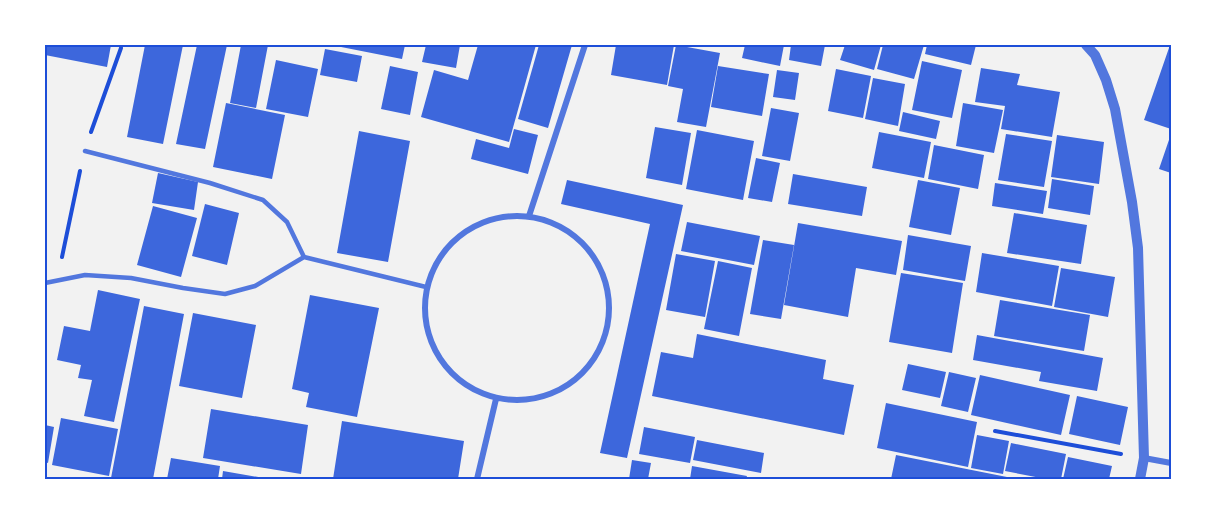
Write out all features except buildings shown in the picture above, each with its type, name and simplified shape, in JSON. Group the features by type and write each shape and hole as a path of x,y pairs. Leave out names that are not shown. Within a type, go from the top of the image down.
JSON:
{"street":[{"path":"529,216 585,45"},
{"path":"1086,45 1095,55 1115,109 1138,248 1144,458 1140,479"},
{"path":"502,216 529,216 558,224 582,241 600,266 608,294 608,324 598,352 580,376 555,392 526,400 496,399 470,388 447,369 432,344 424,316 426,287 436,261 453,239 476,224 502,216"},
{"path":"477,479 496,399"},
{"path":"1144,458 1171,463"}],"lane":[{"path":"85,151 210,183 263,200 287,222 304,257"},
{"path":"45,283 85,275 131,278 225,294 255,286 304,257 426,287"}],"path":[{"path":"995,431 1144,458"}]}
